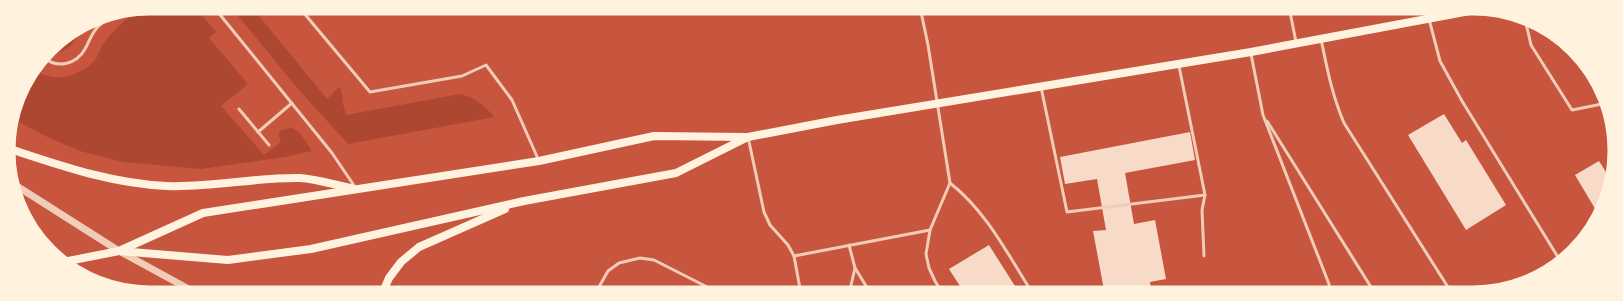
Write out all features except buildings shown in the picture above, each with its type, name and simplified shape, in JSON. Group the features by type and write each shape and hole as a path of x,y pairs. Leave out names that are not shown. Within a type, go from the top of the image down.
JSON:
{"main road":[{"path":"69,261 119,251 203,214 539,161 654,136 748,137 837,120 1296,44 1457,13"},
{"path":"119,251 228,260 311,249 524,201 676,173 748,137"},
{"path":"13,150 65,167 120,181 145,184 168,186 301,178 356,189"},
{"path":"385,288 389,278 401,262 419,246 524,201"}],"street":[{"path":"18,187 119,251 187,288"}],"lane":[{"path":"219,13 332,153 356,189"},
{"path":"304,13 370,92 462,76 486,65 512,100 539,161"},
{"path":"921,13 938,104 950,183 930,230 926,254 929,268 939,288"},
{"path":"1290,13 1296,44"},
{"path":"1429,18 1440,61 1458,94 1558,258"},
{"path":"47,60 56,64 64,65 72,62 85,50 95,30 107,20"},
{"path":"1526,24 1532,45 1572,110 1602,105"},
{"path":"1321,39 1335,102 1344,122 1449,288"},
{"path":"1250,52 1263,115 1329,288"},
{"path":"1179,64 1205,195 1202,210 1204,256"},
{"path":"1041,86 1067,212 1205,195"},
{"path":"258,132 292,103"},
{"path":"239,109 269,145"},
{"path":"1263,115 1372,288"},
{"path":"748,137 764,212 770,225 788,245 794,256 800,288"},
{"path":"950,183 970,201 986,219 1028,288"},
{"path":"794,256 930,230"},
{"path":"849,245 855,268 867,288"},
{"path":"598,288 608,271 619,263 640,258 654,260 709,288"},
{"path":"850,288 855,268"}],"shaded area":[{"path":"142,13 200,13 216,32 209,38 248,84 221,106 264,155 281,142 278,134 282,130 292,128 299,132 312,151 285,157 201,169 123,162 80,151 43,135 17,121 23,98 38,71 49,77 63,77 78,73 95,60 106,40 132,15"},
{"path":"236,13 257,13 327,99 338,88 341,88 346,115 460,94 475,100 495,117 348,144 293,83"},
{"path":"78,34 70,46 58,52 56,51 60,47"}]}
